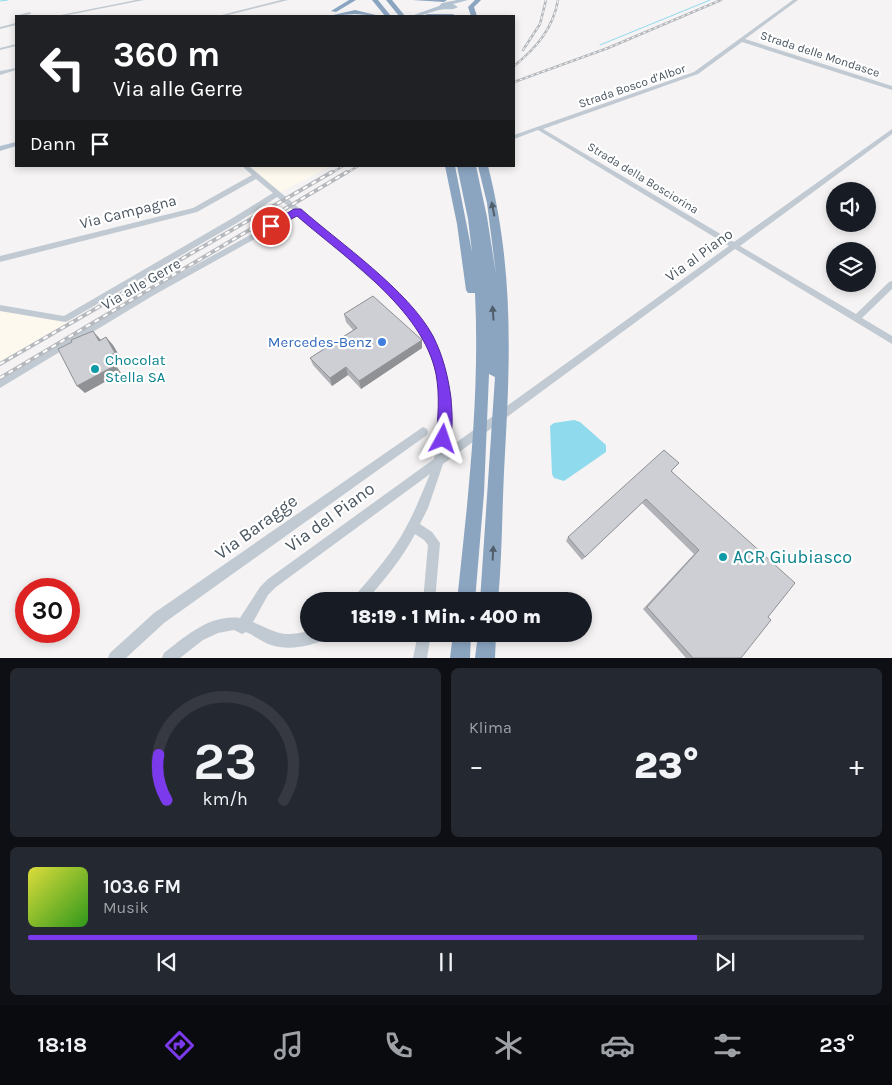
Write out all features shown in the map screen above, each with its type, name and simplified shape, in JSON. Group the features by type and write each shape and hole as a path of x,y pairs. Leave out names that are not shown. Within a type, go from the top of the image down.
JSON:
{"highway":[{"path":"325,15 353,0"},
{"path":"375,0 387,15"},
{"path":"382,0 393,15"},
{"path":"388,0 401,15"},
{"path":"416,0 444,0"},
{"path":"474,15 470,8 478,0"},
{"path":"449,7 460,14"},
{"path":"338,15 355,12 372,15"},
{"path":"450,167 463,226 475,328 475,415 470,496 473,522"},
{"path":"462,167 477,252 483,352 482,414 467,592"},
{"path":"471,167 482,218 491,292 497,467"},
{"path":"483,167 495,219 502,276 504,351 490,592"},
{"path":"460,658 461,642"},
{"path":"484,658 486,642"}],"main road":[{"path":"418,15 449,7 465,0"},
{"path":"423,15 471,0"},
{"path":"0,149 15,144"}],"street":[{"path":"74,15 142,0"},
{"path":"224,15 286,0"},
{"name":"Strada Bosco d'Albor","path":"515,137 691,76 796,0"},
{"path":"21,15 30,13"},
{"path":"1,27 15,24"},
{"name":"Strada delle Mondasce","path":"742,40 892,88"},
{"path":"0,50 15,46"},
{"path":"0,73 15,69"},
{"name":"Strada della Bosciorina","path":"540,129 892,340"},
{"name":"Via al Piano","path":"522,401 892,131"},
{"path":"246,167 402,303 422,328 442,373 445,403 442,449 431,488 414,527 389,565 366,592"},
{"name":"Via Campagna","path":"0,259 195,210 256,176"},
{"path":"0,308 66,319 213,234 277,194"},
{"name":"Via alle Gerre","path":"0,384 151,293 298,212"},
{"path":"856,319 892,284"},
{"name":"Via del Piano","path":"242,627 264,591 272,583 522,401"},
{"name":"Via Baragge","path":"115,658 159,618 423,432"},
{"path":"414,527 428,536 434,543 430,592"},
{"path":"169,658 213,628 226,625 242,627 265,648 280,654 295,652 310,642"},
{"path":"420,658 423,642"}],"shaded area":[{"path":"246,167 329,167 277,194"},
{"path":"0,308 65,319 68,323 0,362"}],"water":[{"path":"574,420 580,422 606,445 606,452 564,481 554,478 552,474 550,426 554,423"}],"building":[{"name":"Mercedes-Benz","path":"373,296 422,340 359,381 346,367 330,378 310,358 357,328 344,314"},
{"name":"Chocolat Stella SA","path":"93,331 99,341 106,337 115,353 108,356 114,366 77,386 58,349 72,342 71,340"},
{"name":"ACR Giubiasco","path":"664,450 679,463 671,471 795,583 768,617 771,620 741,658 693,658 647,607 699,550 646,499 585,557 568,537"}],"waterway":[{"path":"0,1 8,0"},
{"path":"600,45 710,0"}],"railway":[{"path":"523,50 540,24 546,0"},
{"path":"515,65 536,45 548,29 558,0"},
{"path":"515,82 608,48 721,0"},
{"path":"330,174 341,167"},
{"path":"345,174 356,167"},
{"path":"0,364 332,172"},
{"path":"0,378 347,172"}],"place":[{"name":"Mercedes-Benz","path":"382,342"},
{"name":"Chocolat Stella SA","path":"95,369"},
{"name":"ACR Giubiasco","path":"723,557"}],"route":[{"path":"271,226 298,212 344,250 409,310 428,338 442,373 446,409 443,439"}]}
